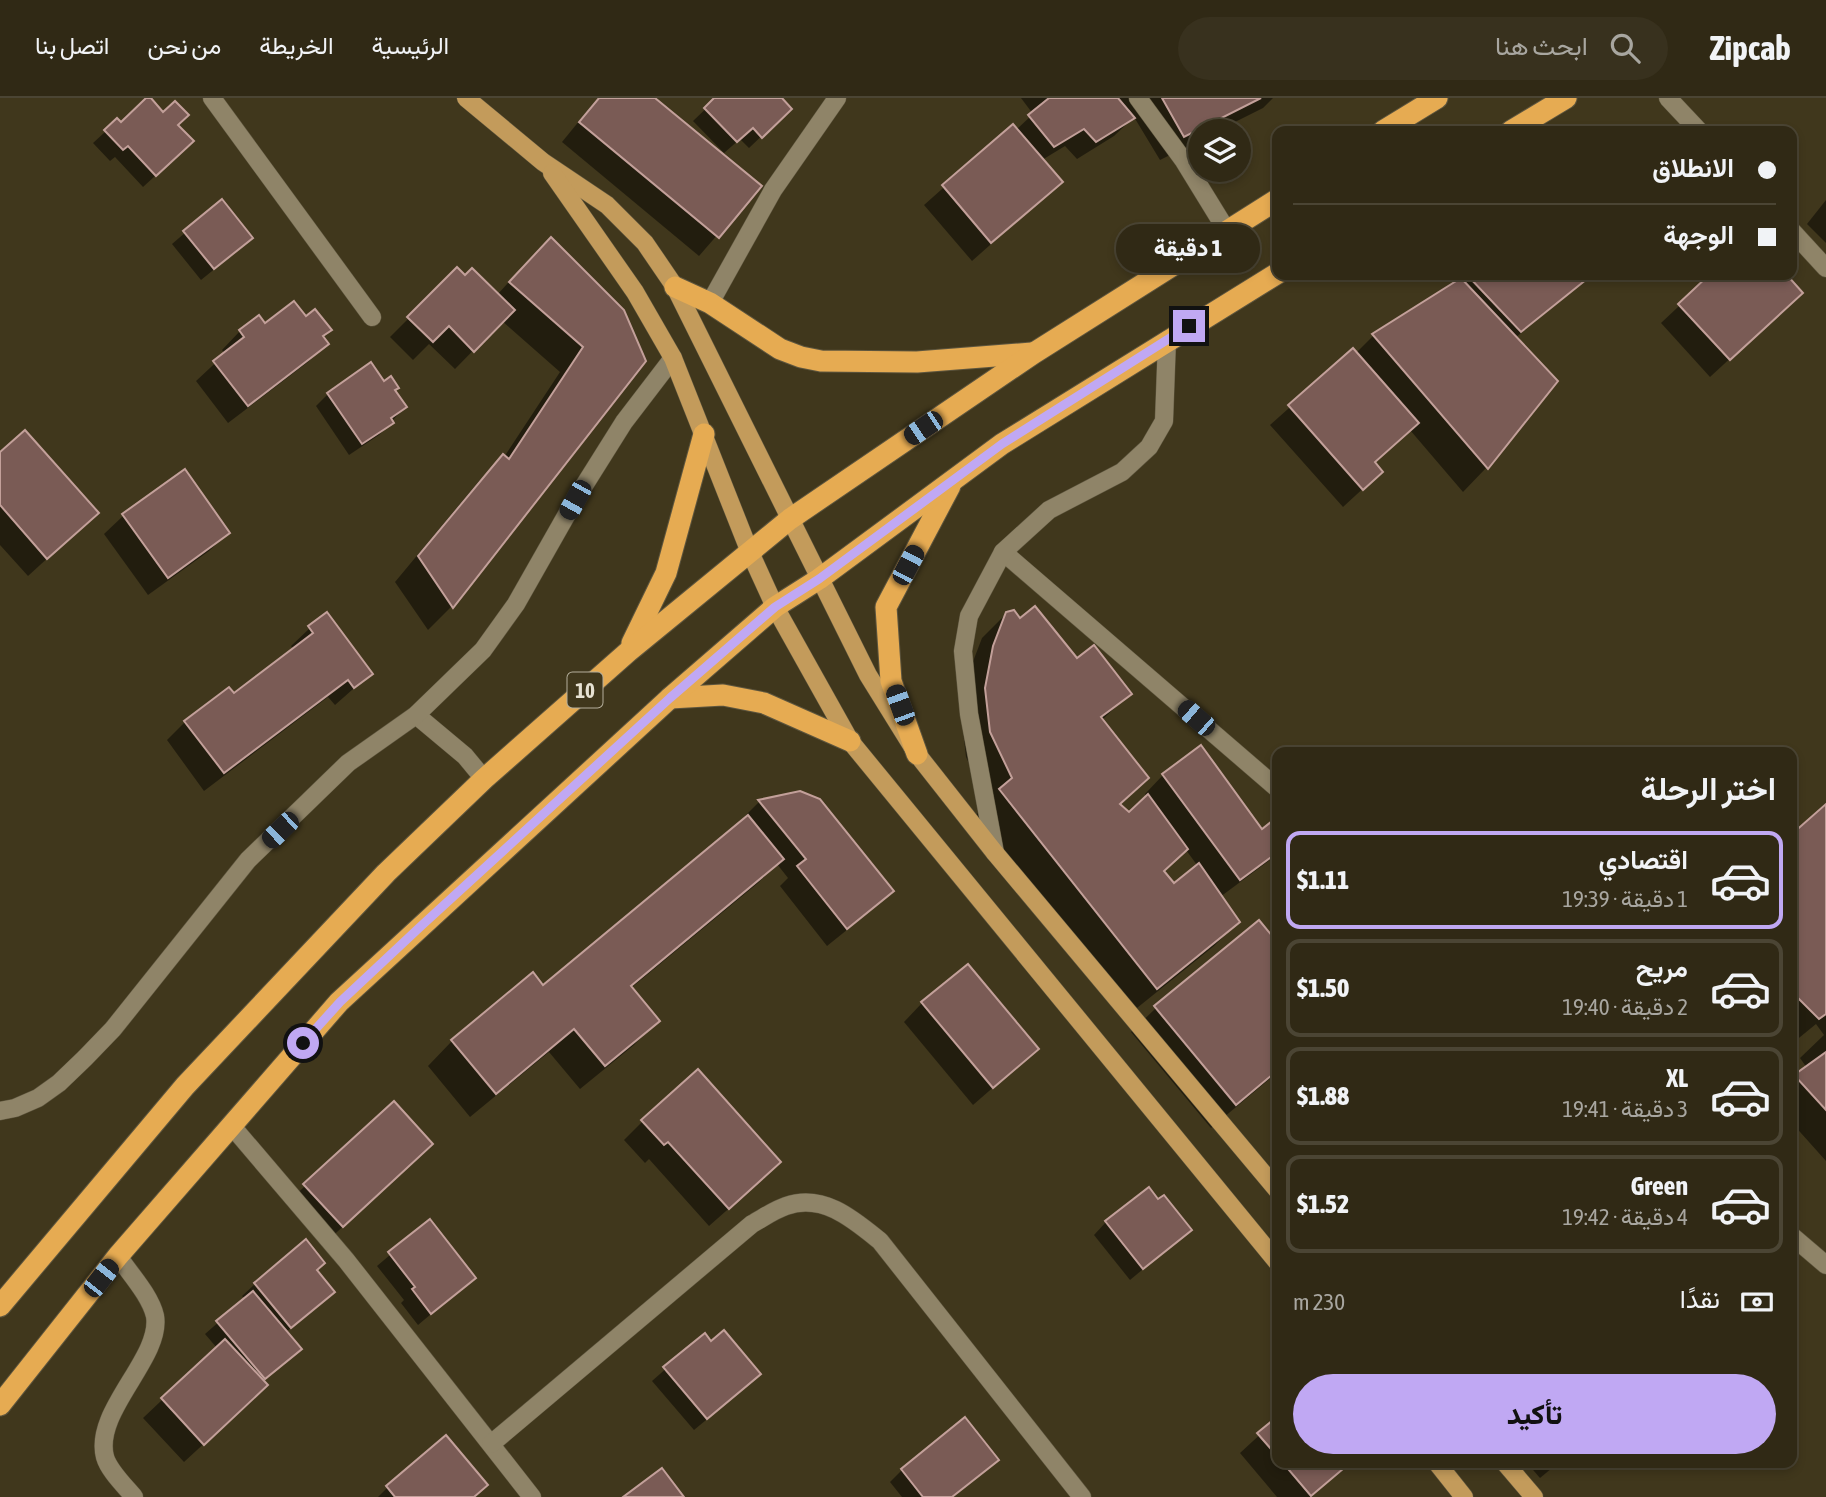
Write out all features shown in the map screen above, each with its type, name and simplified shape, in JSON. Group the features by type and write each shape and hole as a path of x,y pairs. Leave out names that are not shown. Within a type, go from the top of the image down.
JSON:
{"highway":[{"path":"1391,126 1437,98"},
{"path":"1519,126 1566,98"},
{"name":"10","path":"0,1306 185,1086 386,873 484,779 629,651 790,519 1034,353 1272,203"},
{"path":"0,1405 118,1256 340,1002 670,698 775,607 819,579 1002,444 1272,277"},
{"path":"675,287 710,303 780,349 801,358 821,361 917,362 1034,353"},
{"path":"629,651 666,573 704,434"},
{"path":"917,754 891,681 886,607 953,479"},
{"path":"670,698 723,695 764,703 850,741"}],"main road":[{"path":"467,98 543,162 607,205 645,243 675,287 867,675 917,754 995,853 1272,1184"},
{"path":"543,162 635,292 673,358 749,550 775,607 850,741 1272,1256"},
{"path":"1441,1468 1464,1497"},
{"path":"1509,1468 1534,1497"}],"street":[{"path":"212,98 372,317"},
{"path":"710,303 773,190 836,98"},
{"path":"1138,98 1184,161 1227,231"},
{"path":"1668,98 1694,126"},
{"path":"1797,236 1826,268"},
{"path":"995,853 969,714 963,651 969,616 1003,552 1049,510 1122,472 1149,447 1164,421 1167,340"},
{"path":"0,1111 38,1098 59,1083 113,1029 248,860 348,763 416,715 483,650 516,604 575,500 624,422 673,358"},
{"path":"1003,552 1272,784"},
{"path":"416,715 465,756 484,779"},
{"path":"231,1125 346,1260 532,1497"},
{"path":"491,1444 752,1224 787,1205 818,1202 846,1214 880,1241 1082,1497"},
{"path":"1797,1240 1826,1265"},
{"path":"118,1256 151,1304 155,1319 152,1340 108,1426 104,1448 106,1460 134,1497"}],"building":[{"path":"146,98 151,98 163,112 175,101 189,115 178,125 194,141 156,176 128,146 123,150 104,130 117,118 121,122"},
{"path":"599,98 655,98 762,186 719,238 579,122"},
{"path":"714,98 782,98 792,109 762,138 753,128 737,142 704,108"},
{"path":"1049,98 1118,98 1135,118 1096,142 1084,129 1054,147 1028,115"},
{"path":"1162,98 1261,98 1220,119 1188,119 1188,135 1184,137"},
{"path":"1013,124 1063,182 991,243 942,185"},
{"path":"222,199 253,238 214,269 183,231"},
{"path":"551,237 624,310 646,361 453,608 418,556 503,454 509,459 583,347 509,282"},
{"path":"457,267 465,275 472,268 515,310 474,352 449,326 433,342 407,317"},
{"path":"1458,280 1463,280 1558,381 1488,469 1372,334"},
{"path":"1472,280 1586,280 1521,332"},
{"path":"1704,280 1791,280 1803,293 1730,360 1678,304"},
{"path":"294,301 306,316 315,309 332,330 323,336 329,344 248,406 213,361 244,337 239,330 259,315 265,323"},
{"path":"1353,348 1419,423 1375,462 1383,472 1363,490 1288,405"},
{"path":"371,362 384,381 391,376 399,388 395,390 407,407 391,418 394,423 362,444 327,393"},
{"path":"25,430 99,513 47,559 0,505 0,452"},
{"path":"185,469 230,533 168,578 122,514"},
{"path":"1035,606 1077,658 1094,645 1132,694 1101,717 1149,778 1120,804 1129,812 1148,794 1188,849 1164,871 1174,883 1199,863 1240,922 1157,989 999,789 1012,778 990,732 985,688 993,646 1006,612 1014,610 1020,618"},
{"path":"327,612 373,674 354,688 348,680 224,773 184,721 229,687 234,693 313,633 308,626"},
{"path":"1201,745 1262,829 1272,821 1272,856 1240,880 1162,774"},
{"path":"800,791 820,799 894,891 847,929 797,866 806,859 758,800"},
{"path":"1826,804 1826,1014 1819,1019 1797,997 1797,830"},
{"path":"748,815 784,859 631,986 660,1021 605,1066 574,1029 496,1094 451,1040 533,972 543,985"},
{"path":"1259,920 1272,936 1272,1075 1236,1105 1154,1006"},
{"path":"968,964 1039,1049 993,1088 921,1002"},
{"path":"1826,1052 1826,1110 1797,1078 1797,1073"},
{"path":"698,1069 781,1162 729,1209 668,1142 664,1145 641,1120"},
{"path":"394,1101 433,1144 343,1227 303,1184"},
{"path":"1149,1187 1158,1199 1164,1195 1192,1230 1143,1269 1105,1221"},
{"path":"430,1219 476,1278 431,1314 412,1289 415,1287 388,1252"},
{"path":"306,1239 325,1263 317,1270 335,1292 291,1328 254,1283"},
{"path":"253,1291 302,1349 265,1379 216,1321"},
{"path":"724,1330 761,1374 707,1419 663,1367 705,1333 711,1341"},
{"path":"225,1339 268,1385 204,1445 161,1398"},
{"path":"965,1417 999,1460 952,1497 923,1497 901,1469"},
{"path":"1272,1421 1272,1450 1257,1433"},
{"path":"446,1435 488,1485 474,1497 395,1497 386,1486"},
{"path":"662,1468 684,1497 623,1497"},
{"path":"1287,1468 1344,1468 1311,1496"}],"route":[{"path":"303,1043 340,1002 420,927 670,698 775,607 819,579 1002,444 1189,326"}]}
